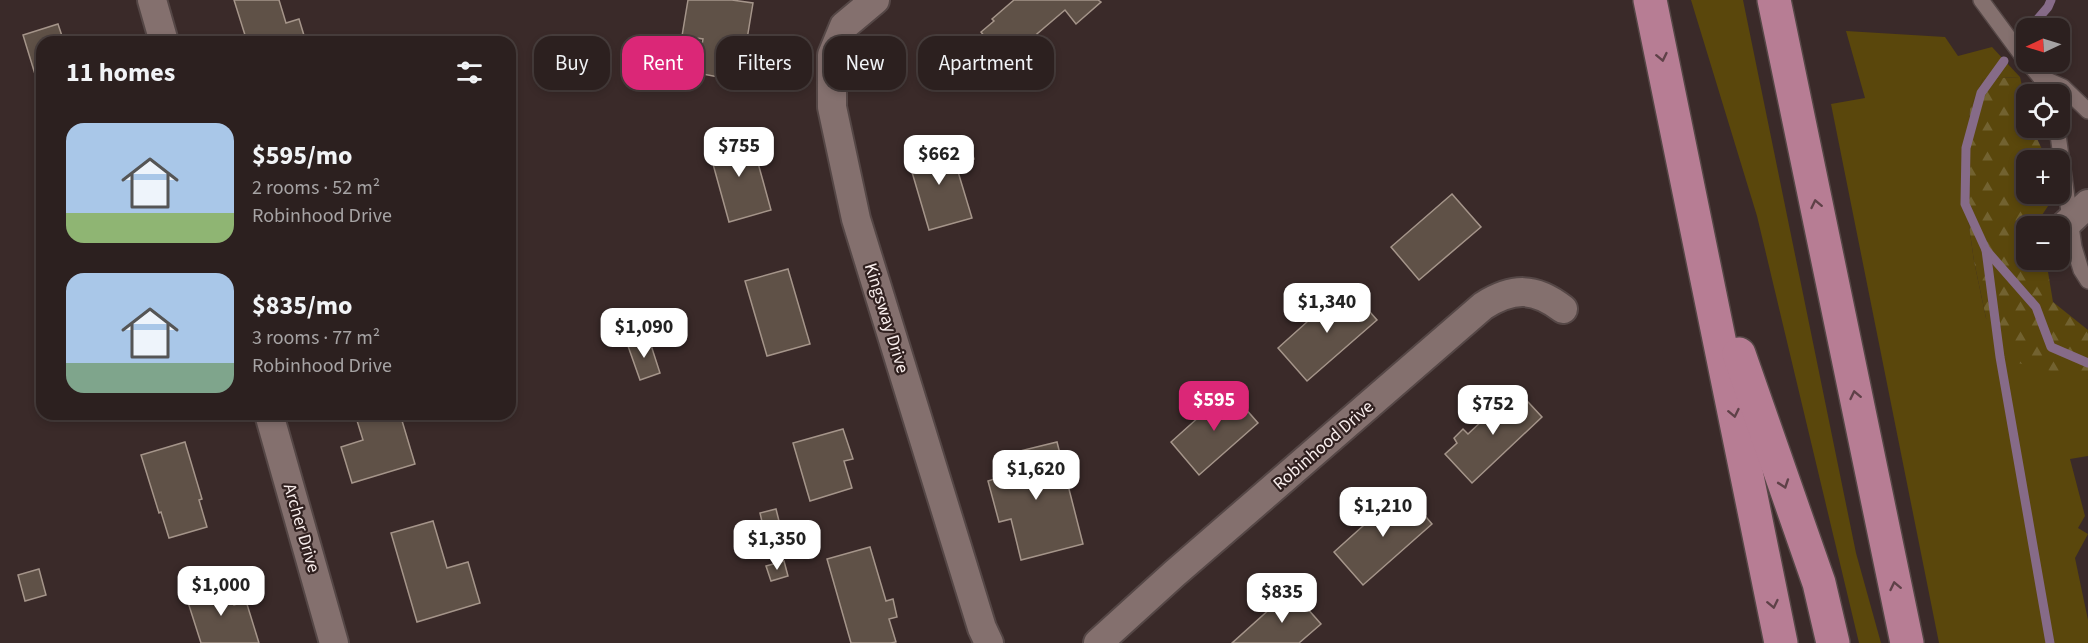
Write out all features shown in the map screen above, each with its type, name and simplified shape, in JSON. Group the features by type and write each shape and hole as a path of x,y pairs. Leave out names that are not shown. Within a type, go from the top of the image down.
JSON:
{"highway":[{"path":"1650,0 1782,643"},
{"path":"1774,0 1907,643"},
{"path":"1696,230 1819,583 1833,643"}],"street":[{"path":"152,0 162,36"},
{"name":"Kingsway Drive","path":"875,0 844,26 832,55 832,107 856,219 982,628 989,643"},
{"name":"Robinhood Drive","path":"1098,643 1174,574 1483,306 1498,296 1526,292 1550,298 1563,309"},
{"name":"Archer Drive","path":"271,420 334,643"}],"lane":[{"path":"1981,0 2044,84"},
{"path":"2040,77 2063,87 2088,111"},
{"path":"2059,138 2076,254 2088,282"}],"green space":[{"path":"1691,0 1743,0 1856,553 1881,643 1859,643 1757,216"},
{"path":"1846,31 1945,37 1958,56 1992,47 2020,77 1983,79 1970,109 1964,190 1974,261 1986,318 2088,380 2088,456 2070,459 2085,516 2078,528 2088,534 2075,558 2088,620 2088,643 1939,643 1831,104 1865,98"},
{"path":"2020,77 2022,84 2016,84 2016,138 2037,138 2042,150 2016,150 2016,204 2049,204 2041,216 2016,216 2016,270 2048,270 2053,302 2088,330 2088,380 2018,363 1986,318 1974,261 1964,190 1970,109 1983,79"}],"building":[{"path":"234,0 279,0 286,23 299,19 304,36 242,36 245,35"},
{"path":"688,0 732,0 753,3 748,36 716,36 716,77 704,74 704,36 682,36"},
{"path":"1014,0 1098,0 1101,2 1076,24 1065,10 1034,36 984,36 981,32 994,21 992,19"},
{"path":"58,24 62,36 36,36 36,77 23,35"},
{"path":"750,134 771,210 729,222 708,146"},
{"path":"949,142 972,218 929,230 907,155"},
{"path":"969,142 974,159 960,164 955,147"},
{"path":"1452,194 1481,227 1419,280 1391,247"},
{"path":"788,269 810,344 767,356 745,281"},
{"path":"1347,286 1377,320 1307,381 1278,348"},
{"path":"649,339 660,373 640,380 628,346"},
{"path":"1516,389 1542,417 1472,483 1445,454 1457,443 1454,438 1463,429 1468,434"},
{"path":"1229,390 1258,423 1199,475 1171,442"},
{"path":"357,420 402,420 415,464 352,483 341,447 363,440"},
{"path":"843,429 853,459 844,461 852,488 810,501 793,443"},
{"path":"185,442 202,499 199,500 207,527 169,538 141,455"},
{"path":"1057,442 1083,544 1021,560 1011,519 999,522 988,481 1001,477 996,457"},
{"path":"1403,490 1432,524 1363,585 1334,552"},
{"path":"776,509 779,521 763,526 760,513"},
{"path":"433,521 447,568 468,562 480,603 417,622 391,533"},
{"path":"870,547 886,601 893,599 897,617 889,619 896,642 851,643 827,559"},
{"path":"784,561 788,576 771,581 766,566"},
{"path":"39,569 46,595 25,601 18,575"},
{"path":"227,583 234,605 246,601 259,643 201,643 186,596"},
{"path":"1291,590 1321,624 1299,643 1232,643"}],"waterway":[{"path":"2039,18 2051,0"},
{"path":"2004,61 1981,93 1966,148 1965,204 1986,250 2036,307 2051,347 2088,363"},
{"path":"1986,250 2000,357 2050,643"}]}
